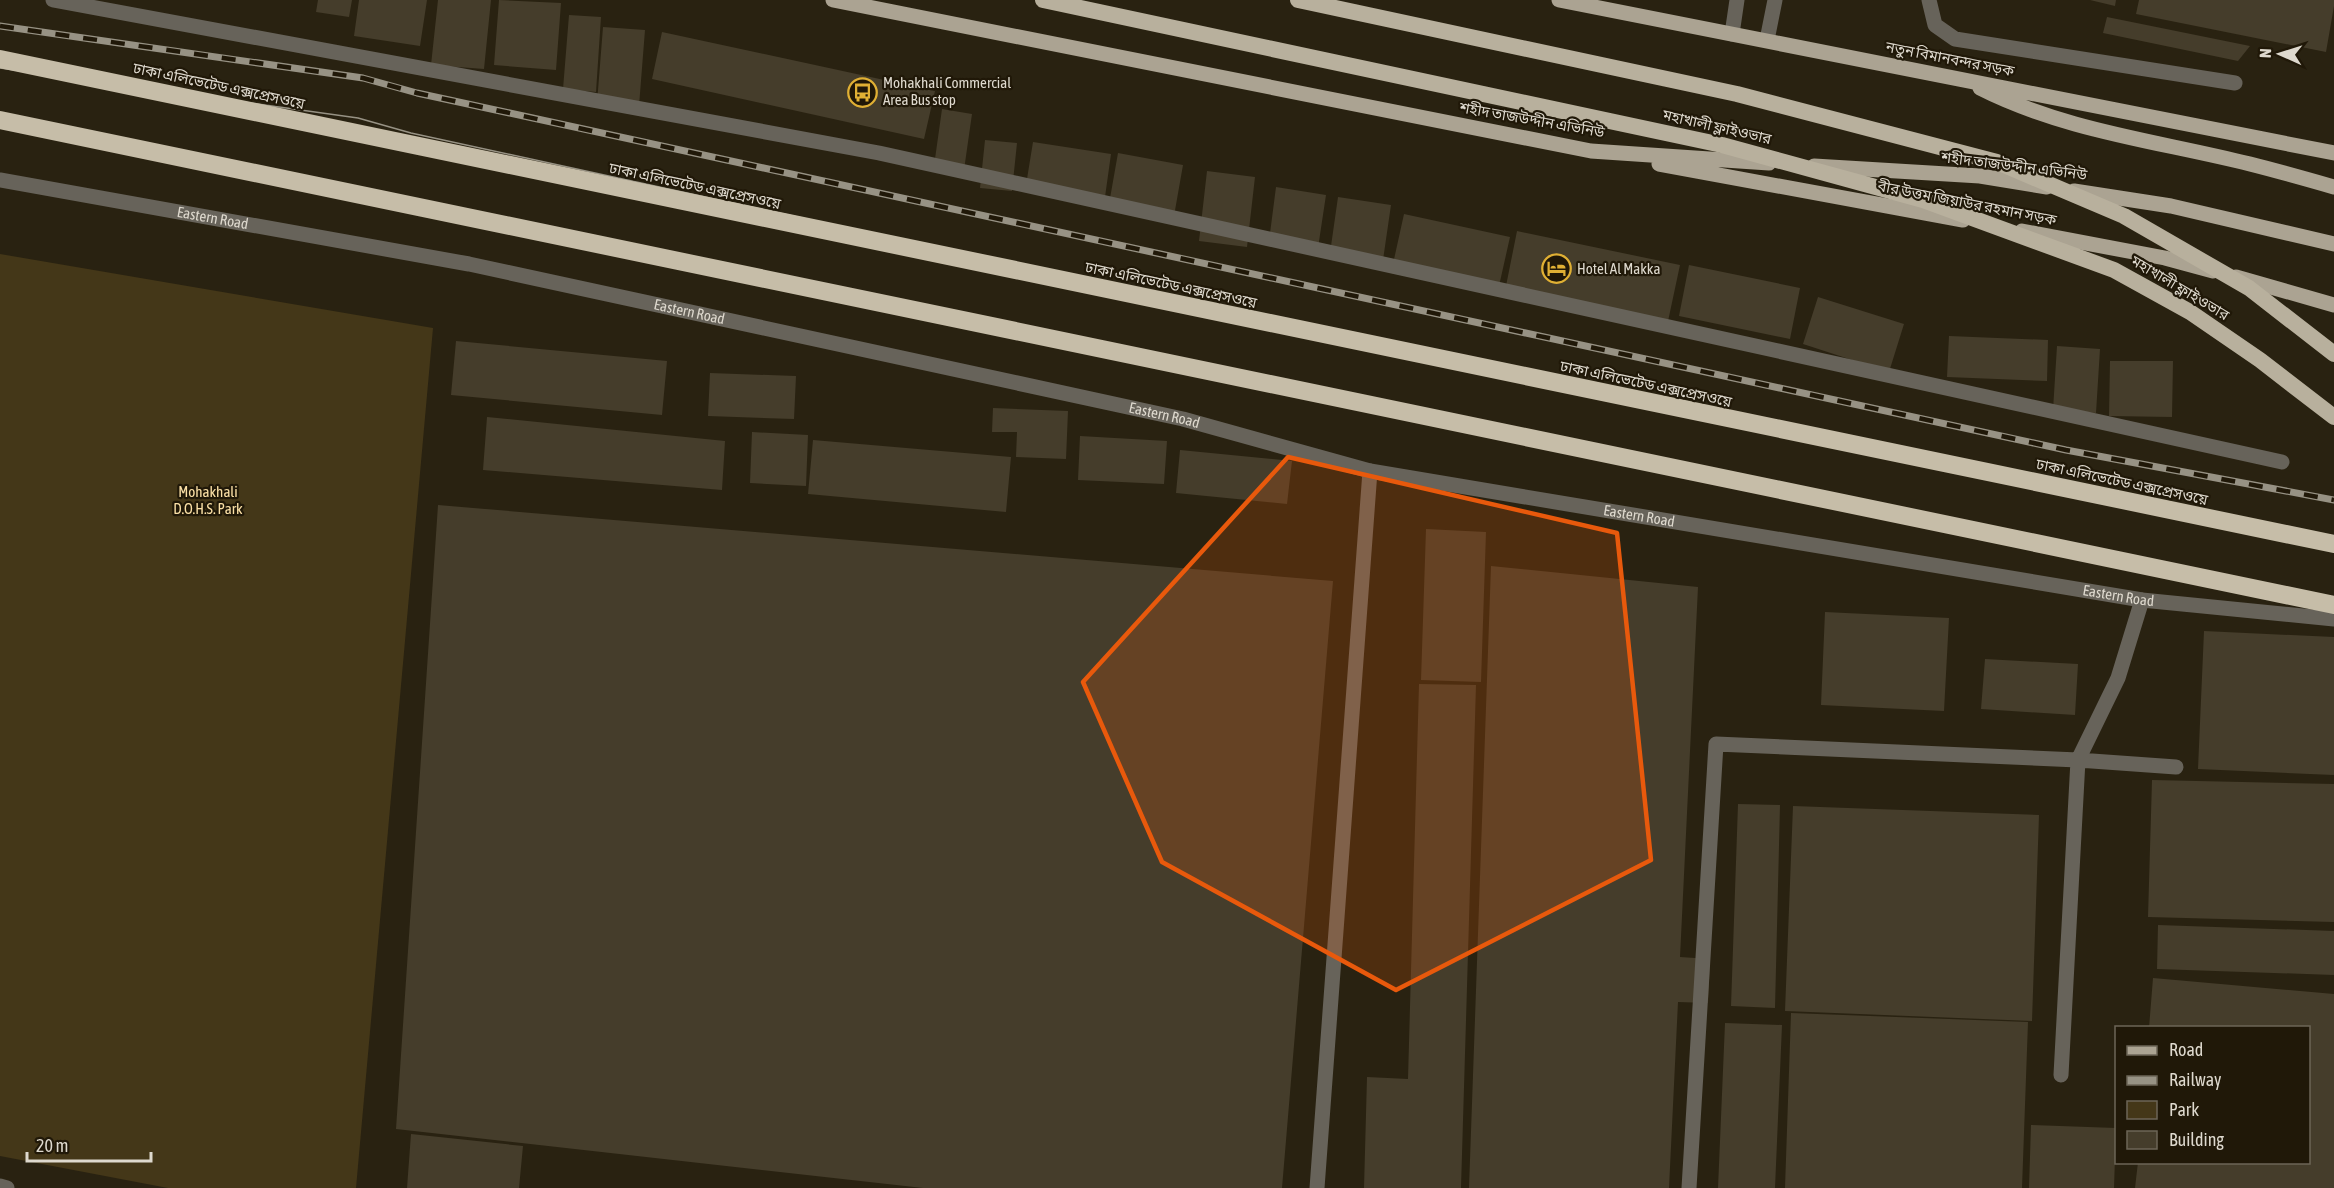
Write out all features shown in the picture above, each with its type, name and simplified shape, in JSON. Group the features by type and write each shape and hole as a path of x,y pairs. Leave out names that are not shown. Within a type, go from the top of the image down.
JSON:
{"highway":[{"name":"মহাখালী ফ্লাইওভার","path":"1043,0 1722,145 1923,200 2114,270 2190,312 2260,360 2334,417"},
{"path":"1298,0 1737,94 1997,162 2124,216 2249,288 2334,354"},
{"name":"ঢাকা এলিভেটেড এক্সপ্রেসওয়ে","path":"0,59 2334,544"},
{"path":"0,120 2334,604"}],"main road":[{"path":"833,0 870,4"},
{"name":"নতুন বিমানবন্দর সড়ক","path":"1559,0 2334,153"},
{"name":"শহীদ তাজউদ্দীন এভিনিউ","path":"870,4 1591,151 1980,177 2170,206 2334,244"},
{"path":"1964,80 2012,104 2083,128 2250,164 2334,187"},
{"name":"বীর উত্তম জিয়াউর রহমান সড়ক","path":"1591,151 2165,258 2334,305"}],"street":[{"path":"53,0 879,153 2282,462"},
{"path":"1732,34 1737,0"},
{"path":"1767,40 1775,0"},
{"path":"1929,0 1935,26 1955,39 2235,83"},
{"name":"Eastern Road","path":"0,180 469,264 1183,419 1370,471 2142,600 2334,619"},
{"path":"1317,1188 1370,471"},
{"path":"2061,1075 2078,760 2118,678 2142,600"},
{"path":"1689,1188 1716,744 2078,760 2176,767"},
{"path":"0,1186 7,1188"}],"highlighted area":[{"path":"1288,457 1617,533 1651,860 1396,990 1162,862 1083,682"}],"green space":[{"name":"Mohakhali D.O.H.S. Park","path":"0,254 433,328 356,1188 168,1188 0,1156"}],"building":[{"path":"318,0 352,0 349,17 316,12"},
{"path":"359,0 427,0 420,46 354,36"},
{"path":"438,0 491,0 484,69 431,65"},
{"path":"499,0 561,3 556,70 494,65"},
{"path":"2090,0 2116,0 2115,6"},
{"path":"2139,0 2334,0 2334,6 2326,52 2136,14"},
{"path":"569,15 601,17 596,92 563,89"},
{"path":"2107,17 2250,46 2238,61 2103,33"},
{"path":"603,27 645,30 639,106 597,103"},
{"path":"662,32 935,91 924,139 652,79"},
{"path":"942,109 972,114 964,170 934,166"},
{"path":"985,140 1017,143 1012,191 980,188"},
{"path":"1033,142 1111,154 1105,197 1026,185"},
{"path":"1118,153 1183,165 1174,216 1109,204"},
{"path":"1207,171 1255,177 1247,247 1199,241"},
{"path":"1276,187 1326,195 1318,248 1269,241"},
{"path":"1338,197 1391,205 1383,260 1330,253"},
{"path":"1404,214 1510,237 1497,295 1391,273"},
{"path":"1517,231 1680,265 1667,326 1505,291"},
{"path":"1689,265 1800,288 1790,339 1679,316"},
{"path":"1818,297 1904,324 1889,372 1803,344"},
{"path":"1949,336 2048,340 2047,381 1947,377"},
{"path":"456,341 667,361 662,415 451,395"},
{"path":"2057,346 2100,349 2096,413 2053,410"},
{"path":"2110,361 2173,361 2172,417 2109,416"},
{"path":"710,373 796,376 794,419 708,416"},
{"path":"993,408 1068,411 1066,459 1016,457 1017,432 992,432"},
{"path":"487,417 725,441 722,490 483,470"},
{"path":"752,432 808,435 806,486 750,483"},
{"path":"1080,436 1167,441 1164,484 1078,480"},
{"path":"813,440 1011,457 1006,512 808,494"},
{"path":"1180,450 1292,461 1287,504 1176,493"},
{"path":"438,505 1333,581 1282,1188 923,1188 396,1129"},
{"path":"1426,529 1486,532 1481,682 1421,680"},
{"path":"1491,566 1698,587 1680,957 1710,959 1708,1003 1678,1002 1669,1188 1469,1188"},
{"path":"1825,612 1949,618 1944,711 1821,705"},
{"path":"2204,631 2334,637 2334,775 2198,769"},
{"path":"1985,659 2078,664 2075,715 1981,709"},
{"path":"1419,684 1476,685 1461,1188 1364,1188 1367,1077 1408,1079"},
{"path":"2152,780 2334,784 2334,922 2148,917"},
{"path":"1738,804 1780,805 1775,1008 1731,1006"},
{"path":"1793,806 2039,815 2032,1021 1785,1011"},
{"path":"2158,925 2334,931 2334,975 2157,969"},
{"path":"2153,978 2334,994 2334,1188 2135,1188 2138,1164 2310,1164 2310,1026 2149,1026"},
{"path":"1791,1013 2028,1022 2022,1188 1785,1188"},
{"path":"1725,1023 1782,1025 1775,1188 1718,1188"},
{"path":"2031,1125 2115,1128 2114,1188 2029,1188"},
{"path":"411,1134 523,1146 519,1188 407,1188"}],"tram line":[{"path":"0,68 358,118 411,133 2059,491 2334,540"}],"railway":[{"path":"0,26 363,78 417,93 2066,450 2334,500"}],"place":[{"name":"Mohakhali Commercial Area Bus stop","path":"862,92"},
{"name":"Hotel Al Makka","path":"1556,269"}]}
